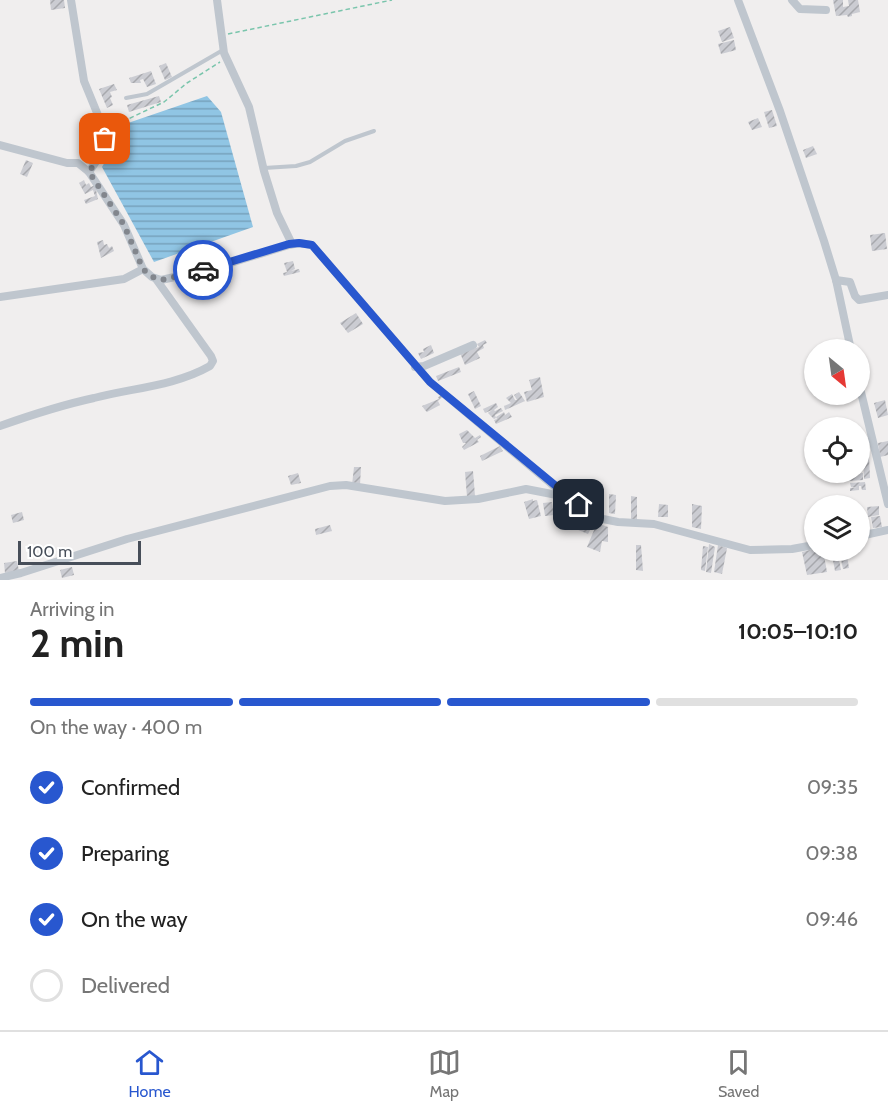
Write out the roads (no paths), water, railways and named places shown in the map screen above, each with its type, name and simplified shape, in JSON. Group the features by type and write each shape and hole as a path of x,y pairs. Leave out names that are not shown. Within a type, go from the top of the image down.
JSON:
{"street":[{"path":"70,0 84,81 102,125 105,139 101,154 89,172"},
{"path":"217,0 223,50 249,107 263,168 278,213 292,244"},
{"path":"738,0 784,120 825,241 849,339"},
{"path":"792,0 800,9 826,10"},
{"path":"0,145 67,164 78,163 89,172 124,225 143,269 156,279 213,361 210,366 174,381 94,397 0,426"},
{"path":"156,279 211,269 292,244 307,243 321,254 415,367 451,401 567,497 598,518 607,521 654,524 738,548 770,551 804,546"},
{"path":"0,297 124,279 143,269"},
{"path":"836,280 850,282 859,300 888,295"},
{"path":"415,367 424,366 473,345"},
{"path":"864,405 888,504"},
{"path":"0,578 127,539 342,485 426,500 478,499 526,489 567,497"},
{"path":"870,534 888,530"}],"lane":[{"path":"126,98 147,94 223,50"},
{"path":"263,168 296,166 310,162 339,144 374,131"}],"water":[{"path":"207,96 221,112 253,227 154,262 102,167 128,123"}]}
